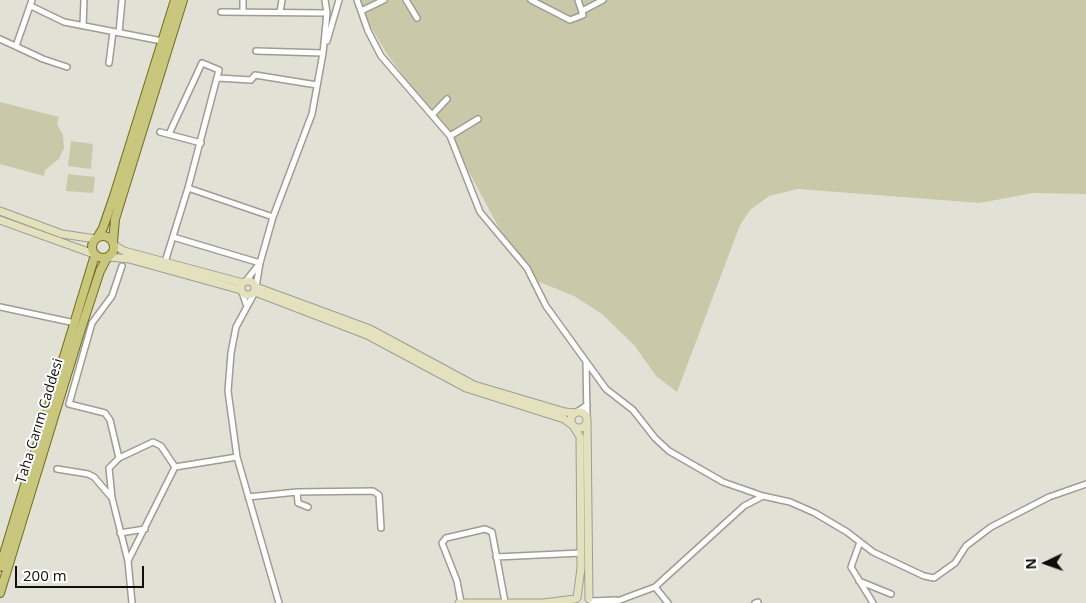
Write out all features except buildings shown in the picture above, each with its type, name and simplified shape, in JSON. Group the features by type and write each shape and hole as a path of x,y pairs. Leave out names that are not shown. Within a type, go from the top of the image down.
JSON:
{"main road":[{"path":"175,0 114,196 103,228 92,247 95,255 108,257 113,253 115,219 183,0"},
{"path":"96,239 104,236 113,244"},
{"name":"Taha Carım Caddesi","path":"0,567 95,255"},
{"name":"Taha Carım Caddesi","path":"0,593 94,288 108,257"}],"street":[{"path":"83,26 84,0"},
{"path":"109,63 122,0"},
{"path":"243,0 243,12"},
{"path":"280,12 282,0"},
{"path":"279,603 238,456 228,391 229,372 236,327 246,304 255,290 260,262 273,217 312,114 323,54 327,12 326,0"},
{"path":"323,54 339,0"},
{"path":"356,0 382,56 450,136 480,212 527,268 546,306 606,389 634,410 655,438 669,450 723,482 763,496 790,502 815,513 873,552 924,576 934,578 955,563 966,546 991,527 1049,497 1086,484"},
{"path":"360,11 384,0"},
{"path":"406,0 417,18"},
{"path":"532,0 548,7 568,20 583,15 578,0"},
{"path":"582,11 603,0"},
{"path":"16,46 32,3 64,22 162,41"},
{"path":"221,12 327,12"},
{"path":"0,39 43,59 67,67"},
{"path":"256,51 323,54"},
{"path":"165,262 188,188 219,70 202,63 169,134"},
{"path":"218,78 251,80 255,75 317,85"},
{"path":"432,115 447,99"},
{"path":"450,136 478,119"},
{"path":"160,132 200,143"},
{"path":"188,188 273,217"},
{"path":"0,211 62,234 96,239"},
{"path":"0,220 95,255"},
{"path":"173,237 260,262"},
{"path":"113,244 124,251 243,287 248,295 255,290"},
{"path":"108,257 129,259 243,287 252,281 255,290 368,335 466,388 564,419 573,426 582,428 587,420"},
{"path":"246,304 243,287 260,262"},
{"path":"119,458 110,420 105,414 69,404 92,323 112,296 122,266"},
{"path":"255,290 370,329 474,385 565,412 582,413 587,420"},
{"path":"0,307 75,323"},
{"path":"586,362 591,601"},
{"path":"575,600 581,575 580,437 573,426 571,418 587,404"},
{"path":"132,603 128,561 112,498 108,470 119,458 156,442 161,446 175,467"},
{"path":"175,467 238,456"},
{"path":"128,561 175,467"},
{"path":"57,469 88,474 94,477 112,498"},
{"path":"248,497 297,492 376,491 379,495 381,528"},
{"path":"297,492 298,503 308,507"},
{"path":"612,603 655,587 744,506 763,496"},
{"path":"120,533 145,529"},
{"path":"505,602 492,532 488,529 446,538 442,541 459,586 460,603 543,603 575,600 583,596 591,601 619,600"},
{"path":"860,542 850,567 873,603"},
{"path":"496,557 581,553"},
{"path":"859,581 892,594"},
{"path":"655,587 668,603"}],"green space":[{"path":"355,0 1086,0 1086,194 1033,193 980,203 798,189 769,196 750,210 740,225 677,392 656,376 635,346 602,314 574,296 537,281 499,228 453,142 387,54"},
{"path":"0,102 59,117 57,124 63,135 64,148 59,159 45,170 44,176 0,164"},
{"path":"71,141 93,144 91,169 68,166"},
{"path":"68,174 95,177 93,193 66,191"}]}
